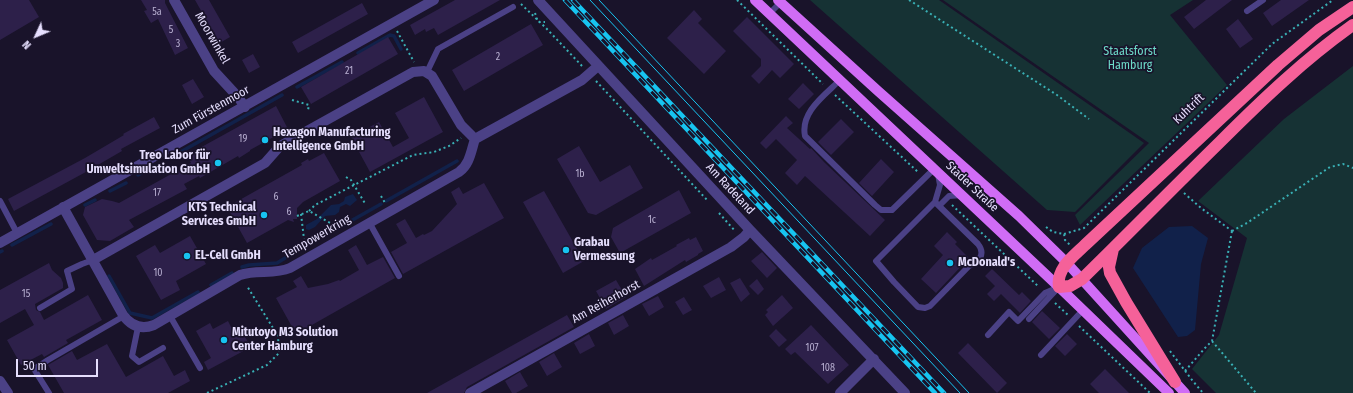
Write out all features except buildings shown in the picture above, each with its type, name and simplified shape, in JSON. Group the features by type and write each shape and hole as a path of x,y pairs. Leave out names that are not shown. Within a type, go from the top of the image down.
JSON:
{"highway":[{"path":"1353,6 1319,30 1272,70 1067,263 1059,276 1059,286 1070,286 1082,279 1252,110 1304,62 1353,25"},
{"path":"1113,249 1110,273 1172,388"}],"main road":[{"name":"Stader Straße","path":"756,0 1083,310 1172,388 1184,393"},
{"name":"Stader Straße","path":"780,1 878,91 1008,205 1067,263 1172,388"}],"street":[{"name":"Moorwinkel","path":"174,0 214,71 238,97 244,106"},
{"name":"Zum Fürstenmoor","path":"0,243 434,0"},
{"name":"Am Radeland","path":"538,0 747,234 874,360 905,393"},
{"path":"93,260 265,163 280,146 408,75 422,72 432,76 440,87 464,130 475,140 582,80 598,66"},
{"name":"Tempowerkring","path":"138,327 150,327 240,275 250,272 281,271 290,268 462,170 469,160 475,140"},
{"path":"63,207 124,316 129,322 138,327"},
{"name":"Am Reiherhorst","path":"470,393 725,250 747,234"},
{"path":"840,393 874,360"},
{"path":"0,381 8,393"}],"lane":[{"path":"1248,11 1263,0"},
{"path":"770,13 780,1"},
{"path":"422,72 438,49 512,7"},
{"path":"840,80 808,113 804,124 805,136 881,210 892,210 936,171 940,185 937,204"},
{"path":"937,204 978,244 982,251 982,255 976,263 969,266 930,306 922,308 918,307 876,261 937,204 949,196 962,195"},
{"path":"0,201 17,233"},
{"path":"369,222 399,276"},
{"path":"40,308 72,289 67,272 93,260"},
{"path":"1030,319 1059,286"},
{"path":"988,335 1009,312 1018,321 1045,293 1059,286"},
{"path":"1041,355 1083,310"},
{"path":"50,393 34,369 124,316"},
{"path":"170,316 200,368"},
{"path":"138,327 132,356 139,362 163,348"}],"path":[{"path":"517,0 546,28 710,203"},
{"path":"909,0 1058,95 1089,119"},
{"name":"Kuhtrift","path":"1064,234 1084,228 1272,44 1333,0"},
{"path":"393,23 414,61 422,72"},
{"path":"292,100 309,105 308,110"},
{"path":"297,216 310,211 315,205 354,184 413,156 434,152 449,146 463,136"},
{"path":"1172,388 1212,341 1232,231 1330,167 1343,164 1353,168"},
{"path":"346,177 354,184 366,205"},
{"path":"1176,186 1201,208 1232,231"},
{"path":"715,209 735,231 747,234"},
{"path":"310,211 332,224"},
{"path":"301,214 304,239"},
{"path":"206,393 267,365 279,352 278,336 247,286"},
{"path":"1212,341 1256,393"}],"green space":[{"path":"810,0 939,0 1144,143 1075,212 1047,210"},
{"name":"Staatsforst Hamburg","path":"943,0 1193,0 1170,15 1227,85 1080,225 1075,215 1149,143"},
{"path":"1353,66 1353,393 1216,393 1192,369 1219,335 1247,238 1198,201 1284,119"}],"water":[{"path":"353,194 357,200 350,206 346,204 340,207 339,212 335,215 325,216 315,227 309,230 306,229 306,225 317,219 331,205 339,204 344,201 345,197"},
{"path":"1192,226 1208,238 1201,264 1195,330 1187,336 1178,337 1133,268 1142,248 1169,227"}],"waterway":[{"path":"358,53 390,35 394,36 401,49"},
{"path":"297,87 342,62"},
{"path":"168,159 282,95"},
{"path":"386,201 457,161"},
{"path":"138,175 155,166"},
{"path":"110,191 126,183"},
{"path":"85,205 95,200"},
{"path":"349,222 381,204"},
{"path":"12,245 51,224"},
{"path":"300,249 344,225"},
{"path":"242,267 277,263 295,252"},
{"path":"211,285 232,273"},
{"path":"109,276 130,313 152,318 198,292"}],"tram line":[{"path":"590,0 960,393"},
{"path":"599,0 969,393"}],"railway":[{"path":"565,0 935,393"},
{"path":"573,0 944,393"}],"place":[{"name":"Hexagon Manufacturing Intelligence GmbH","path":"265,140"},
{"name":"Treo Labor für Umweltsimulation GmbH","path":"218,163"},
{"name":"KTS Technical Services GmbH","path":"264,215"},
{"name":"Grabau Vermessung","path":"566,250"},
{"name":"EL-Cell GmbH","path":"187,256"},
{"name":"McDonald's","path":"950,263"},
{"name":"Mitutoyo M3 Solution Center Hamburg","path":"224,340"}]}
